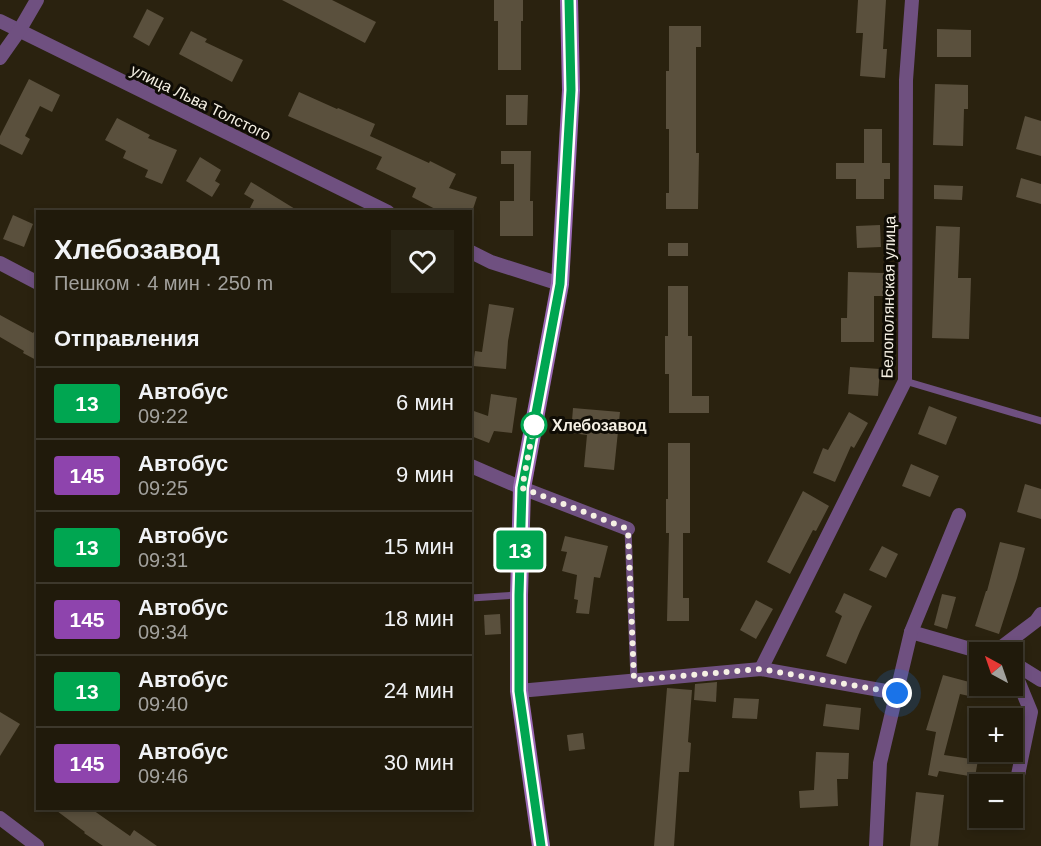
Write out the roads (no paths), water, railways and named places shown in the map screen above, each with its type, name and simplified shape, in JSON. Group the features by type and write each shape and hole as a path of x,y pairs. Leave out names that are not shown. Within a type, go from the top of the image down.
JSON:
{"street":[{"path":"0,58 37,0"},
{"path":"541,846 519,691 522,488 560,284 571,90 569,0"},
{"name":"Белополянская улица","path":"761,669 905,381 906,80 912,0"},
{"name":"улица Льва Толстого","path":"0,21 384,210"},
{"path":"472,252 491,262 560,284"},
{"path":"0,263 36,282"},
{"path":"472,466 628,529"},
{"path":"876,846 880,763 912,632 959,515"},
{"path":"1008,642 1036,621 1041,614"},
{"path":"912,632 969,649"},
{"path":"519,691 761,669 897,693"},
{"path":"1023,670 1041,680"},
{"path":"1018,774 1031,712 1023,692"},
{"path":"0,818 37,846"}],"lane":[{"path":"905,381 1041,421"},
{"path":"628,529 634,680"},
{"path":"472,598 519,595"}],"place":[{"name":"Хлебозавод","path":"534,425"}]}
